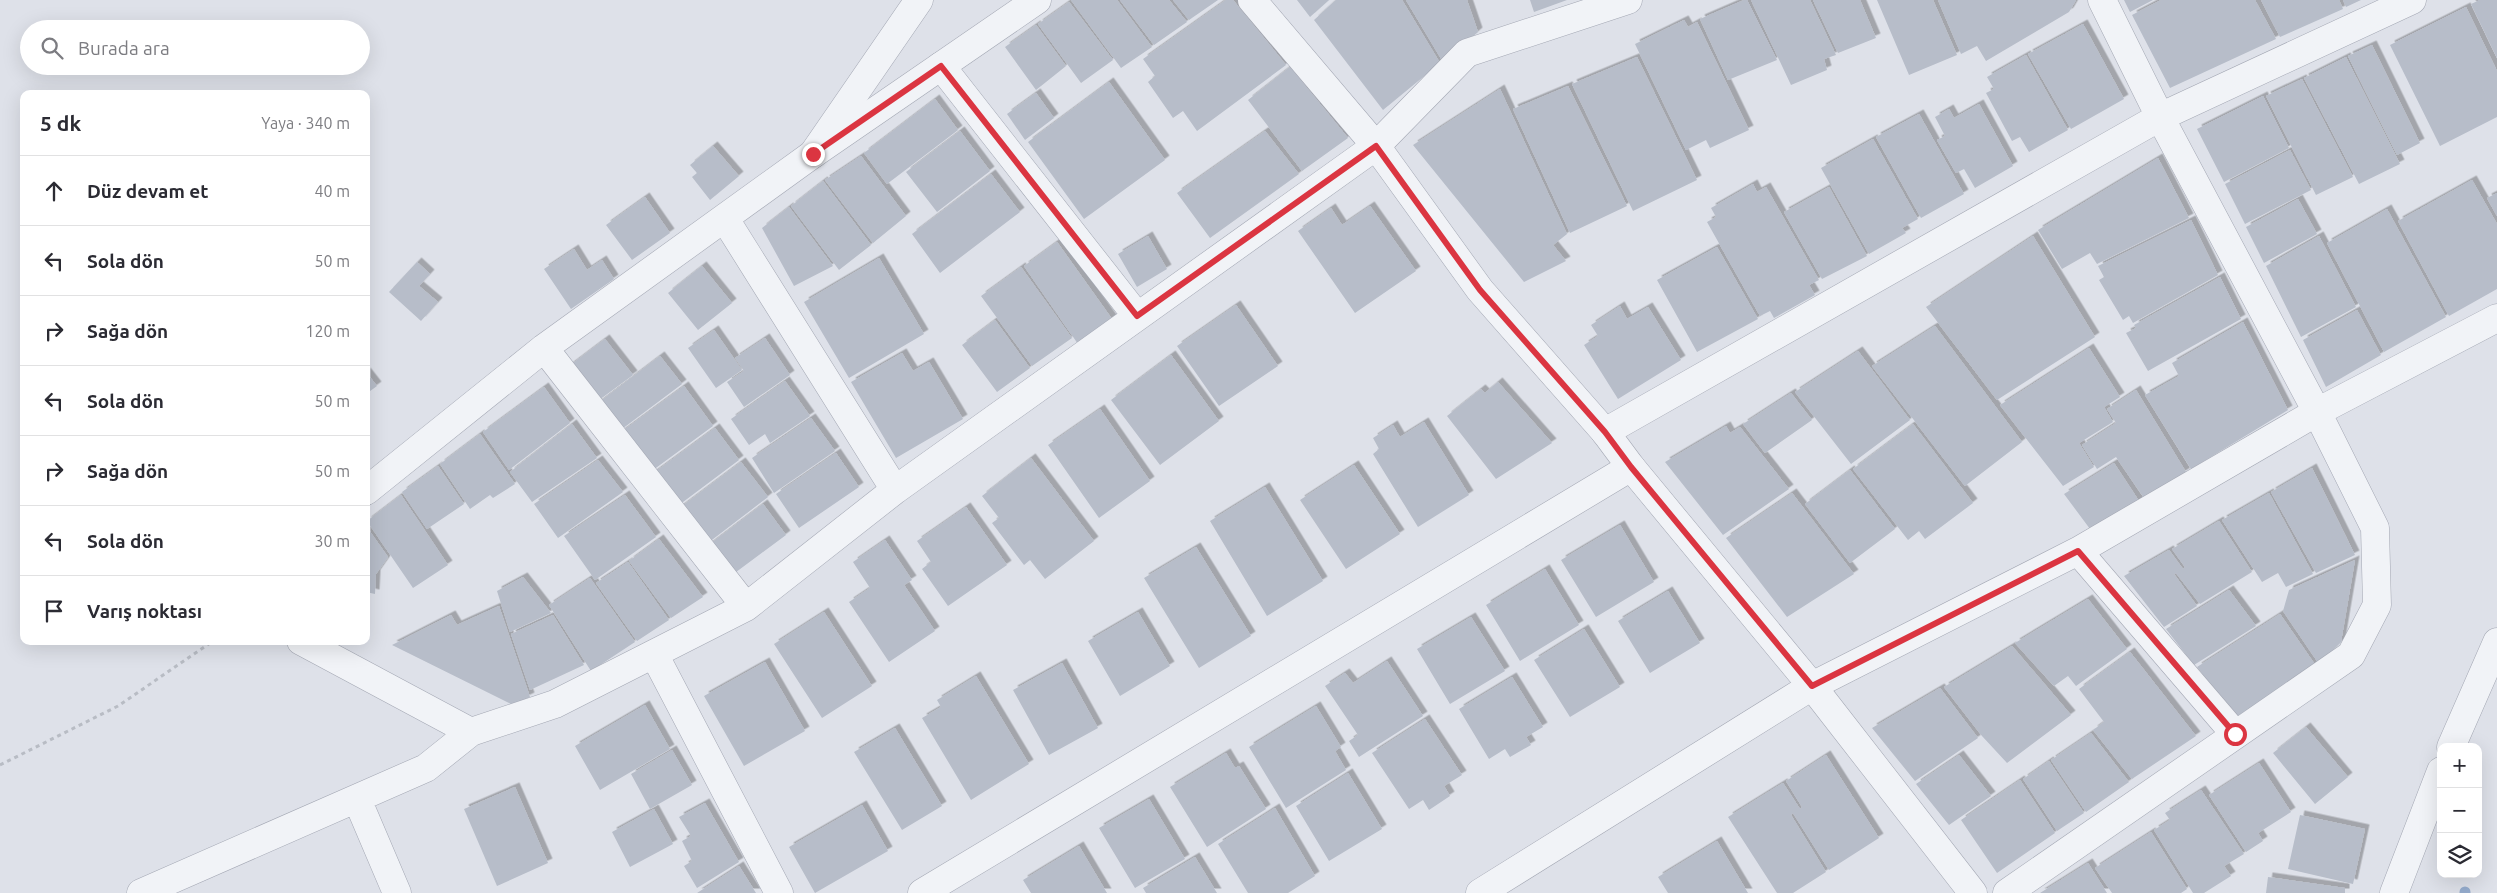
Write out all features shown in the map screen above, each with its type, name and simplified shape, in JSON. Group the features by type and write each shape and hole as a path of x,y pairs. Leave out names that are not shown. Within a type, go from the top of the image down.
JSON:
{"street":[{"path":"813,154 919,0"},
{"path":"370,488 544,348 813,154 1037,0"},
{"path":"1252,0 1376,146 1480,290 1605,432 1631,467 1812,686 1973,893"},
{"path":"141,893 426,768 471,732 555,704 746,607 895,490 1376,146 1467,53 1628,0"},
{"path":"2007,893 2235,734 2351,656 2377,605 2375,528 2317,412 2160,116 2102,0"},
{"path":"1605,432 2160,116 2412,0"},
{"path":"941,66 1137,316"},
{"path":"725,219 895,490"},
{"path":"1480,893 1812,686 2078,551 2317,412 2497,318"},
{"path":"544,348 746,607"},
{"path":"922,893 1631,467"},
{"path":"2078,551 2235,734"},
{"path":"2453,743 2497,642"},
{"path":"308,645 471,732"},
{"path":"654,654 780,893"},
{"path":"2394,893 2437,781"},
{"path":"357,799 397,893"}],"path":[{"path":"0,765 118,706 207,645"}],"building":[{"path":"1071,0 1117,0 1152,47 1121,68"},
{"path":"1120,0 1169,0 1187,22 1154,45"},
{"path":"1173,0 1218,0 1189,20"},
{"path":"1226,0 1233,0 1286,65 1197,131 1183,111 1173,118 1148,82 1155,76 1143,59"},
{"path":"1297,0 1329,0 1310,17"},
{"path":"1336,0 1402,0 1440,63 1383,110 1314,20"},
{"path":"1406,0 1467,0 1478,32 1443,62"},
{"path":"1530,0 1567,0 1534,12"},
{"path":"1747,0 1777,60 1728,80 1700,19"},
{"path":"1751,0 1810,0 1836,55 1824,59 1827,70 1791,85"},
{"path":"1813,0 1860,0 1876,38 1838,53"},
{"path":"1877,0 1933,0 1957,55 1909,75"},
{"path":"1938,0 2076,0 2069,12 1986,61 1977,46 1961,54"},
{"path":"2124,0 2153,0 2130,12"},
{"path":"2161,0 2255,0 2276,39 2170,88 2132,15"},
{"path":"2261,0 2339,0 2343,9 2280,37"},
{"path":"2343,0 2361,0 2346,7"},
{"path":"2480,0 2497,0 2497,58 2471,4"},
{"path":"1069,2 1113,60 1081,83 1038,24"},
{"path":"2466,7 2497,71 2497,117 2440,146 2390,45"},
{"path":"1684,20 1688,27 1697,22 1749,130 1710,148 1706,140 1686,150 1635,44"},
{"path":"2083,24 2124,99 2071,129 2028,54"},
{"path":"1036,25 1066,66 1036,90 1005,47"},
{"path":"2372,45 2420,143 2397,155 2348,56"},
{"path":"2026,55 2068,130 2029,152 2020,137 2012,141 1986,93 1994,89 1987,77"},
{"path":"1637,57 1697,180 1633,211 1572,84"},
{"path":"2346,57 2400,164 2359,184 2304,78"},
{"path":"1290,67 1348,138 1302,171 1248,100"},
{"path":"2302,79 2353,177 2316,195 2266,96"},
{"path":"1109,82 1165,160 1084,219 1028,142"},
{"path":"1568,86 1627,206 1570,233 1513,109"},
{"path":"1500,89 1567,234 1553,245 1566,261 1524,282 1413,145"},
{"path":"1036,93 1054,118 1025,140 1007,114"},
{"path":"2263,96 2289,148 2224,182 2197,129"},
{"path":"935,99 958,130 887,184 864,153"},
{"path":"1979,104 2013,166 1975,188 1964,169 1956,173 1937,140 1945,136 1935,117 1949,109 1954,118"},
{"path":"1919,114 1964,194 1921,218 1876,137"},
{"path":"960,131 990,171 937,212 906,172"},
{"path":"1265,131 1299,174 1210,238 1177,193"},
{"path":"1873,139 1918,219 1902,228 1906,233 1869,254 1821,168"},
{"path":"713,146 739,176 710,200 692,177 697,173 690,165"},
{"path":"2290,150 2311,190 2245,224 2225,184"},
{"path":"861,156 906,216 873,243 825,180"},
{"path":"2158,158 2189,218 2097,264 2090,253 2062,269 2038,230"},
{"path":"991,174 1020,212 940,273 912,234"},
{"path":"2472,180 2497,224 2497,289 2449,316 2398,221"},
{"path":"823,181 871,245 839,270 791,206"},
{"path":"1753,184 1757,192 1766,187 1819,280 1809,285 1815,295 1774,318 1770,311 1760,316 1707,222 1716,217 1711,208"},
{"path":"1829,187 1867,256 1822,279 1784,212"},
{"path":"2497,193 2497,216 2487,198"},
{"path":"645,197 670,233 632,260 606,225"},
{"path":"2298,199 2317,234 2264,263 2246,227"},
{"path":"1370,206 1416,271 1355,313 1298,231 1331,208 1342,225"},
{"path":"789,207 833,266 794,286 762,228"},
{"path":"2387,209 2446,317 2384,352 2327,243"},
{"path":"2191,220 2218,275 2133,323 2129,316 2123,320 2099,280 2104,277 2098,266"},
{"path":"1148,236 1167,269 1137,287 1118,254"},
{"path":"2033,236 2095,337 1997,400 1926,307"},
{"path":"2319,236 2356,307 2301,337 2266,266"},
{"path":"1057,242 1112,319 1078,344 1024,266"},
{"path":"1717,247 1758,319 1697,352 1657,280"},
{"path":"574,249 587,270 602,260 614,279 571,309 544,269"},
{"path":"879,258 924,334 849,378 804,302"},
{"path":"417,262 430,274 419,286 438,302 421,321 389,292"},
{"path":"702,266 732,303 698,330 668,293"},
{"path":"1021,267 1072,338 1032,366 981,296"},
{"path":"2220,277 2241,319 2148,371 2126,333 2136,328 2134,325"},
{"path":"1236,305 1278,366 1219,406 1177,346"},
{"path":"1620,306 1627,319 1648,307 1681,360 1618,399 1584,345 1598,336 1591,325"},
{"path":"2357,310 2381,355 2326,387 2303,340"},
{"path":"995,320 1030,368 997,392 962,345"},
{"path":"2243,322 2288,410 2191,469 2145,395 2179,376 2172,363"},
{"path":"1935,326 2022,442 1965,486 1872,366"},
{"path":"714,330 742,370 716,388 688,348"},
{"path":"765,338 790,375 744,407 727,382 744,371 735,358"},
{"path":"605,339 633,375 595,403 568,367"},
{"path":"2089,348 2120,397 2104,407 2113,422 2079,443 2094,467 2063,486 2000,405"},
{"path":"1858,351 1910,420 1851,464 1795,392"},
{"path":"902,353 913,371 929,362 963,419 896,458 851,382"},
{"path":"1171,355 1219,421 1160,465 1111,400"},
{"path":"660,356 682,384 618,432 597,404"},
{"path":"370,377 377,386 370,391"},
{"path":"785,381 810,416 770,443 765,434 749,445 731,419"},
{"path":"1498,382 1552,443 1496,479 1447,416 1481,389 1485,393"},
{"path":"684,386 713,426 649,473 620,433"},
{"path":"544,387 570,423 509,470 483,432"},
{"path":"2136,390 2186,472 2144,498 2116,457 2097,469 2082,445 2116,423 2107,409"},
{"path":"1791,393 1812,420 1765,453 1743,424"},
{"path":"1100,409 1150,481 1099,518 1048,445"},
{"path":"811,418 835,451 774,493 752,458"},
{"path":"1424,422 1469,495 1418,527 1373,454 1379,449 1373,438 1393,425 1400,437"},
{"path":"572,424 597,458 532,502 510,472"},
{"path":"1913,424 1973,503 1925,539 1919,531 1908,540 1853,469"},
{"path":"1726,426 1730,433 1740,427 1789,489 1723,535 1665,462"},
{"path":"715,428 739,460 675,508 651,475"},
{"path":"480,434 515,484 493,498 490,495 470,509 440,464"},
{"path":"836,453 859,487 799,528 776,494"},
{"path":"1031,458 1094,541 1045,579 1030,560 1024,565 992,523 999,518 982,496"},
{"path":"598,460 623,492 558,538 534,504"},
{"path":"741,462 768,497 704,546 677,510"},
{"path":"2114,463 2141,504 2093,533 2064,494"},
{"path":"1354,465 1400,534 1346,569 1300,500"},
{"path":"438,466 464,504 427,529 402,492"},
{"path":"2312,468 2355,555 2316,573 2271,492"},
{"path":"1850,470 1895,529 1850,563 1805,504"},
{"path":"1265,487 1323,581 1267,616 1210,521"},
{"path":"1792,493 1854,574 1787,617 1726,538"},
{"path":"2269,493 2313,574 2286,587 2278,573 2262,582 2222,520"},
{"path":"401,495 448,565 413,588 370,525 370,519"},
{"path":"625,495 656,537 595,580 564,536"},
{"path":"763,504 786,535 728,578 705,548"},
{"path":"966,507 1007,565 948,606 922,569 931,562 917,541"},
{"path":"2219,521 2252,572 2200,604 2176,573 2174,574 2197,606 2164,627 2124,576 2169,550 2183,569 2185,567 2172,549"},
{"path":"1620,525 1654,582 1596,617 1561,560"},
{"path":"370,532 388,557 376,574 375,594 370,593"},
{"path":"659,539 703,597 671,618 629,561"},
{"path":"885,540 912,580 904,585 935,631 889,662 849,602 870,588 853,562"},
{"path":"1196,547 1251,636 1199,668 1144,578"},
{"path":"2355,560 2341,642 2319,664 2283,611 2289,590"},
{"path":"628,562 669,620 637,641 596,583"},
{"path":"1545,569 1579,625 1520,661 1486,605"},
{"path":"523,577 551,613 510,632 497,591"},
{"path":"590,578 635,642 591,671 549,605"},
{"path":"2229,590 2256,626 2194,665 2166,629"},
{"path":"1668,591 1700,643 1650,673 1618,621"},
{"path":"2088,599 2127,649 2076,686 2068,676 2054,686 2015,643"},
{"path":"499,606 530,697 513,705 392,645 451,615 457,625"},
{"path":"824,612 872,686 822,718 774,644"},
{"path":"1138,612 1170,666 1120,696 1088,641"},
{"path":"2280,614 2316,666 2236,717 2197,667"},
{"path":"553,615 584,665 530,690 511,634"},
{"path":"1471,617 1505,671 1450,704 1417,649"},
{"path":"1584,629 1620,687 1570,717 1534,660"},
{"path":"2012,646 2071,715 2007,763 1982,736 1944,687"},
{"path":"2130,652 2196,736 2132,779 2093,730 2104,722 2079,689"},
{"path":"1387,661 1423,716 1359,757 1349,741 1358,735 1325,686 1345,673 1353,683"},
{"path":"765,662 805,731 744,766 704,696"},
{"path":"1062,663 1098,728 1049,755 1013,690"},
{"path":"976,676 1029,764 971,800 922,718 941,707 937,700"},
{"path":"1512,677 1543,727 1526,737 1531,745 1510,757 1505,749 1489,759 1459,709"},
{"path":"1940,688 1978,738 1915,781 1872,728"},
{"path":"645,705 670,749 600,790 575,746"},
{"path":"1316,706 1341,747 1335,751 1346,770 1286,808 1249,747"},
{"path":"1425,719 1462,775 1444,786 1450,796 1429,810 1423,800 1409,809 1372,753"},
{"path":"2306,727 2348,777 2315,804 2273,753"},
{"path":"895,728 942,806 902,830 854,752"},
{"path":"2091,733 2129,782 2086,812 2051,760"},
{"path":"672,750 692,785 650,809 631,774"},
{"path":"1226,753 1235,768 1239,766 1266,809 1207,847 1170,787"},
{"path":"1826,755 1879,838 1829,870 1793,813 1791,815 1826,872 1793,893 1777,893 1728,817 1783,783 1800,809 1802,807 1786,781"},
{"path":"1959,755 1991,796 1949,825 1916,784"},
{"path":"2049,761 2084,813 2057,831 2023,779"},
{"path":"2259,763 2291,812 2258,833 2263,841 2246,852 2209,795"},
{"path":"1348,773 1382,829 1329,861 1296,806"},
{"path":"2020,780 2055,833 1997,873 1961,820"},
{"path":"515,787 548,863 497,886 464,809"},
{"path":"2201,790 2244,854 2224,866 2231,876 2204,893 2193,893 2154,830 2170,820 2165,813"},
{"path":"1149,799 1185,859 1135,888 1099,828"},
{"path":"705,803 739,862 697,888 684,866 692,861 682,841 691,836 679,817"},
{"path":"862,805 888,851 815,893 789,847"},
{"path":"1275,808 1315,876 1288,893 1248,893 1218,844"},
{"path":"654,809 673,844 630,867 612,832"},
{"path":"2300,815 2365,829 2353,884 2288,869"},
{"path":"2151,832 2187,889 2181,893 2112,893 2095,868"},
{"path":"1717,841 1748,893 1668,893 1658,877"},
{"path":"1079,846 1107,893 1031,893 1023,880"},
{"path":"1195,857 1217,893 1146,893 1143,888"},
{"path":"2088,863 2107,893 2040,893"},
{"path":"739,866 756,893 697,893"},
{"path":"2268,877 2345,888 2345,893 2266,893"}],"route":[{"path":"813,154 941,66 1137,316 1376,146 1480,290 1605,432 1631,467 1812,686 2078,551 2235,734"}]}
